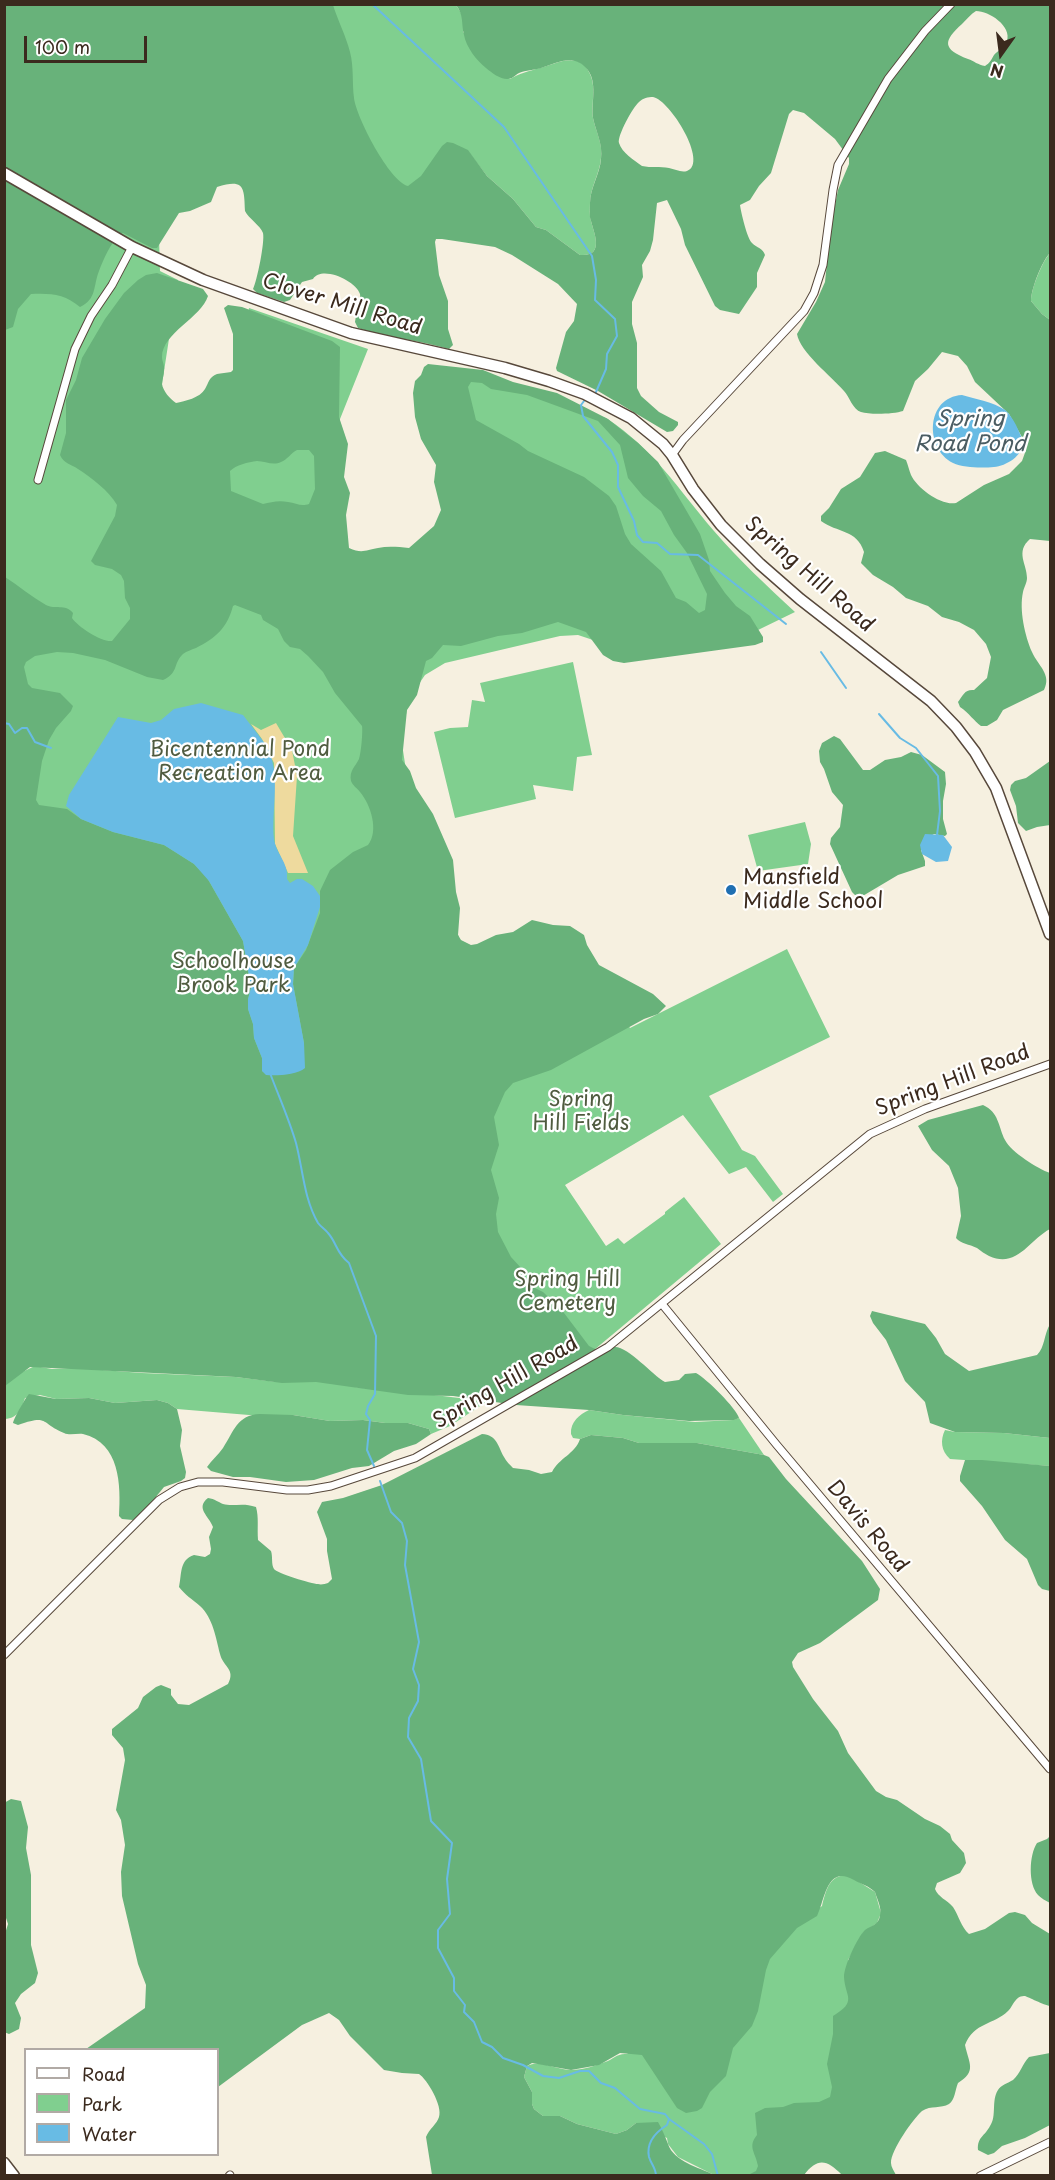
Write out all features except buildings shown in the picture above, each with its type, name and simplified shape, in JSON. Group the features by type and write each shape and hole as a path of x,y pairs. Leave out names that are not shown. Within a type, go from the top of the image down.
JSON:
{"street":[{"path":"672,455 683,440 804,311 814,293 823,265 838,165 888,79 925,31 951,4"},
{"name":"Clover Mill Road","path":"4,173 132,247 203,280 351,333 505,368 585,394 631,418 663,444 672,455"},
{"path":"38,480 67,374 79,341 91,316 112,285 132,247"},
{"name":"Spring Hill Road","path":"672,455 693,489 721,525 760,564 800,599 931,701 956,727 975,752 996,788 1050,934"},
{"name":"Spring Hill Road","path":"4,1654 159,1500 180,1487 198,1482 223,1482 287,1490 308,1490 331,1486 415,1458 608,1347 870,1134 925,1109 1050,1064"},
{"name":"Davis Road","path":"662,1304 776,1444 1050,1769"},
{"path":"980,2175 1050,2142"},
{"path":"4,2163 14,2175"}],"green space":[{"name":"Schoolhouse Brook Park","path":"5,5 456,5 463,16 463,32 510,79 560,62 573,60 579,62 589,72 593,83 593,118 601,153 590,203 590,216 596,243 593,252 588,255 580,255 546,230 536,227 513,199 487,176 467,150 424,227 155,104 160,271 178,280 155,430 226,461 249,308 368,349 336,429 352,628 452,633 440,367 606,418 652,456 724,542 795,612 758,630 596,641 578,635 560,636 445,663 425,675 408,700 402,744 406,770 461,944 612,1001 630,1028 787,949 830,1037 709,1096 742,1150 755,1156 783,1194 773,1202 746,1167 729,1174 683,1115 565,1185 606,1246 618,1238 624,1244 684,1197 721,1244 594,1350 355,1387 486,1402 450,1426 431,1434 429,1429 408,1423 363,1420 330,1421 293,1415 249,1415 177,1409 157,1400 115,1403 89,1398 56,1399 40,1395 25,1398 18,1413 5,1419 4,1386 20,1373 35,1366 52,1369 76,1368 236,1377 277,1382 5,1059"},
{"path":"5,5 333,5 350,52 356,107 375,148 401,182 408,186 421,176 442,146 447,142 453,143 468,150 487,176 513,199 536,227 546,230 580,255 588,255 593,252 596,243 590,217 590,203 601,154 593,118 593,86 590,74 582,64 571,60 522,72 509,79 499,77 483,65 469,49 460,12 456,5 1050,5 1050,253 1038,276 1031,301 1050,320 1050,541 1030,539 1022,553 1027,573 1027,582 1023,592 1023,623 1032,652 1045,675 1044,690 1003,710 997,720 987,726 981,726 960,707 958,702 964,693 974,690 987,678 991,657 986,644 974,630 942,617 928,606 906,598 873,575 861,563 864,552 857,539 821,521 821,516 841,489 860,477 875,453 885,451 906,460 911,475 918,485 943,502 956,503 984,485 1009,474 1022,461 1026,450 1023,439 1009,414 975,382 967,366 958,356 942,352 915,381 903,411 870,414 856,409 844,391 817,364 799,341 797,334 825,282 831,225 838,190 849,164 849,158 835,139 804,113 793,110 789,114 771,173 750,200 740,205 750,240 765,255 757,273 757,287 739,314 720,310 715,306 685,245 681,229 667,200 657,203 653,240 642,265 643,277 632,302 632,324 637,343 637,388 641,396 659,412 678,422 673,431 667,432 598,391 557,371 566,332 574,321 577,304 558,284 495,247 436,239 439,275 448,301 448,329 453,345 449,349 358,328 355,322 360,294 352,284 338,276 317,275 313,279 302,282 290,300 284,302 257,293 253,289 257,278 263,233 245,211 241,187 233,184 217,187 211,202 179,213 157,248 152,248 123,233 120,234 105,256 94,292 85,304 80,307 69,299 57,295 31,294 18,309 13,327 5,330","holes":["976,11 998,20 1008,35 1005,45 985,66 953,52 948,44 951,35","653,97 669,109 685,132 693,156 693,166 687,171 642,166 629,156 619,143 620,134 636,105 642,100"]},
{"path":"1050,253 1050,320 1031,301 1038,276"},
{"name":"Schoolhouse Brook Park","path":"157,273 203,289 208,296 198,311 168,340 164,348 162,384 167,395 176,403 200,395 214,375 233,370 233,334 224,308 228,305 242,307 332,341 340,347 339,417 348,444 344,477 350,493 346,515 349,548 361,551 386,547 409,548 434,526 441,510 434,482 436,465 421,439 415,417 413,393 415,381 428,364 483,370 513,382 557,393 608,419 658,462 700,534 709,560 710,571 736,606 750,616 763,637 763,642 755,645 624,663 613,661 603,655 586,632 558,622 522,633 498,636 461,646 443,645 432,658 426,661 417,695 407,710 402,760 433,814 453,860 460,908 458,935 461,940 471,945 477,944 496,935 513,932 532,920 570,926 584,935 599,965 653,994 666,1006 658,1014 644,1019 551,1070 513,1083 505,1092 494,1117 499,1145 491,1170 499,1198 496,1214 498,1232 511,1257 522,1269 529,1285 543,1292 561,1309 589,1346 601,1352 613,1347 621,1348 665,1382 679,1380 685,1374 696,1373 720,1394 739,1418 689,1421 516,1405 453,1396 408,1395 316,1382 282,1383 236,1377 30,1367 5,1386 5,577 46,605 70,610 73,613 72,618 79,626 107,641 112,641 130,619 130,608 125,598 124,581 121,575 112,569 95,565 91,561 115,516 117,505 100,485 66,462 60,455 66,433 66,400 76,380 82,358 105,319 124,293 146,275","holes":["471,382 482,383 491,389 527,395 598,421 620,445 628,478 643,496 661,511 687,553 707,594 705,610 699,613 686,602 676,598 661,571 631,544 625,534 616,506 609,496 584,477 528,451 476,420 468,387","297,450 309,450 314,456 315,489 309,504 301,505 281,501 263,504 231,491 230,471 233,469 242,464 257,461 278,463","233,606 261,615 263,620 278,629 290,647 300,649 308,656 323,672 335,693 362,726 360,756 351,778 367,804 373,826 368,845 353,852 330,870 320,891 320,913 306,950 294,968 293,984 304,1043 304,1068 283,1074 262,1071 262,1058 254,1038 253,1024 248,1009 251,988 243,941 206,876 194,864 164,845 113,832 81,819 67,809 39,805 36,800 42,761 49,740 73,706 60,693 32,688 28,684 24,667 26,662 35,656 57,652 73,653 105,660 147,677 163,680 174,671 183,654 220,632"]},
{"path":"573,662 592,755 577,757 573,791 533,785 536,799 455,818 434,732 468,727 472,700 485,702 480,683"},
{"path":"834,736 840,739 863,770 870,770 885,760 901,757 911,752 922,755 945,772 943,819 947,834 945,836 934,834 927,838 921,850 925,866 898,875 861,897 857,897 852,892 830,844 831,838 840,827 843,805 832,792 820,762 819,751 822,743"},
{"path":"1050,761 1050,825 1026,831 1018,823 1016,806 1010,790 1011,785 1015,781 1026,778"},
{"path":"805,822 811,844 808,864 758,871 748,835"},
{"path":"983,1105 995,1115 1008,1145 1032,1164 1050,1173 1050,1229 1022,1252 1007,1259 989,1256 956,1238 961,1216 958,1188 949,1166 932,1150 918,1126 928,1120"},
{"path":"872,1311 925,1324 945,1354 969,1371 1037,1355 1042,1348 1050,1324 1050,1438 1004,1433 955,1432 930,1423 925,1402 905,1381 886,1340 873,1323 870,1316"},
{"path":"29,1394 56,1399 89,1398 115,1403 157,1400 168,1403 177,1409 182,1430 180,1446 186,1472 185,1478 164,1487 146,1509 133,1520 122,1519 119,1516 116,1467 105,1446 83,1434 66,1434 40,1420 18,1425 13,1423"},
{"path":"589,1410 695,1422 739,1418 764,1455 697,1443 639,1443 623,1438 591,1435 580,1439 573,1438 571,1430 574,1422"},
{"path":"260,1414 293,1415 330,1421 363,1420 408,1423 429,1429 431,1434 416,1444 394,1451 369,1466 352,1468 314,1480 286,1482 233,1477 211,1471 207,1467 223,1448 237,1425 246,1417"},
{"path":"945,1430 1050,1438 1050,1466 950,1459 942,1445"},
{"path":"482,1434 494,1439 513,1468 541,1474 552,1472 574,1449 580,1439 591,1435 623,1438 639,1443 697,1443 769,1457 786,1479 862,1561 880,1589 878,1600 820,1643 798,1653 792,1662 793,1667 813,1699 838,1731 848,1753 876,1791 897,1800 940,1826 950,1834 952,1840 964,1853 966,1863 960,1873 937,1883 935,1889 953,1907 966,1931 969,1934 985,1929 1009,1913 1015,1912 1025,1915 1032,1923 1050,1934 1050,2006 1022,1996 1003,2016 974,2032 965,2045 970,2062 968,2075 958,2083 951,2102 922,2111 913,2121 898,2143 892,2157 891,2164 896,2175 842,2175 832,2166 818,2163 804,2175 748,2175 756,2171 758,2166 752,2147 757,2135 755,2113 765,2108 819,2102 830,2097 832,2087 827,2064 833,2034 833,2016 841,2011 848,2002 844,1977 846,1966 858,1939 865,1930 877,1923 880,1912 875,1892 845,1876 838,1876 833,1880 828,1886 817,1916 797,1928 770,1959 758,2011 752,2026 733,2048 726,2076 710,2092 702,2108 697,2111 686,2113 677,2108 642,2055 620,2053 599,2065 571,2070 532,2063 527,2066 524,2077 532,2092 532,2104 534,2109 543,2116 560,2116 577,2124 616,2134 636,2123 658,2122 671,2150 681,2160 714,2175 432,2175 426,2137 438,2120 440,2112 430,2087 419,2074 384,2070 350,2036 339,2020 329,2013 302,2025 219,2086 219,2048 87,2048 145,2008 146,1985 138,1964 122,1896 121,1872 125,1845 121,1820 116,1810 125,1760 123,1748 112,1735 112,1729 138,1708 143,1697 156,1687 161,1685 171,1689 171,1695 178,1704 189,1705 228,1684 231,1675 222,1658 208,1616 179,1587 183,1564 186,1560 194,1555 205,1557 210,1554 209,1537 213,1527 204,1512 204,1502 208,1498 227,1505 256,1507 258,1540 271,1551 274,1569 302,1580 326,1584 332,1579 327,1539 317,1512 322,1502 343,1498 382,1485"},
{"path":"965,1460 1050,1466 1050,1591 1038,1585 1027,1559 1005,1540 982,1506 960,1481"},
{"path":"11,1799 21,1801 28,1827 26,1848 31,1875 31,1945 38,1973 35,1983 21,1994 15,2003 21,2018 19,2029 9,2034 4,2032 4,1937 8,1924 4,1912 4,1803"},
{"path":"1050,1836 1050,1903 1039,1896 1035,1890 1032,1884 1031,1869 1034,1848 1037,1843"},
{"path":"848,1875 875,1892 881,1913 877,1923 863,1933 848,1960 919,2072 769,2175 714,2175 678,2157 668,2144 667,2138 636,2123 616,2134 577,2124 560,2116 543,2116 534,2109 532,2092 524,2077 527,2066 544,2064 577,2070 608,2061 621,2054 627,2054 822,1906 832,1881"},
{"path":"1050,2053 1050,2125 1025,2138 1002,2146 994,2153 988,2155 978,2150 980,2139 992,2122 998,2090 1015,2078 1029,2057"}],"sand":[{"path":"276,723 292,750 297,776 293,836 308,873 288,873 275,844 274,763 262,739 251,724 261,730"}],"water":[{"name":"Spring Road Pond","path":"962,395 995,405 1010,415 1023,442 1017,456 999,466 973,467 953,463 944,456 937,446 934,435 933,424 936,413 941,404 950,398"},
{"path":"201,703 243,715 266,745 274,767 274,839 286,868 287,879 290,883 302,879 313,886 320,896 320,907 308,945 294,968 293,984 304,1043 305,1068 292,1074 266,1075 262,1071 262,1058 254,1038 253,1024 248,1009 251,988 243,941 209,881 194,864 164,845 113,832 81,819 66,806 69,795 118,717 151,723 161,720 174,709"},
{"path":"925,834 943,835 952,847 948,861 936,862 922,854 920,845"}],"waterway":[{"path":"372,4 504,127 592,256 596,280 595,300 615,319 617,336 607,354 606,369 596,392"},
{"path":"584,401 581,405 583,416 612,452 618,465 618,487 634,521 637,535 643,542 657,543 670,554 698,555 786,624"},
{"path":"821,652 846,688"},
{"path":"879,714 900,738 916,748 938,776 940,811 937,835"},
{"path":"4,723 9,724 15,733 22,728 27,728 35,742 51,748"},
{"path":"270,1073 296,1143 313,1214 349,1263 376,1336 375,1394 366,1414 370,1420 367,1450 374,1466"},
{"path":"380,1481 391,1512 402,1523 407,1541 405,1565 419,1642 413,1669 419,1685 418,1701 409,1718 408,1737 421,1759 431,1821 452,1843 447,1879 450,1914 438,1930 438,1948 454,1978 454,1991 465,2005 464,2012 474,2022 482,2042 492,2047 503,2058 523,2065 543,2076 559,2078 580,2071 589,2071 601,2083 615,2088 640,2109 665,2114 669,2119 667,2125 650,2143 648,2152 656,2176"},
{"path":"669,2119 704,2144 712,2154 718,2176"}],"place":[{"name":"Mansfield Middle School","path":"731,890"}],"park label":[{"name":"Bicentennial Pond Recreation Area","path":"240,762"},
{"name":"Spring Hill Fields","path":"581,1112"},
{"name":"Spring Hill Cemetery","path":"567,1292"}]}
